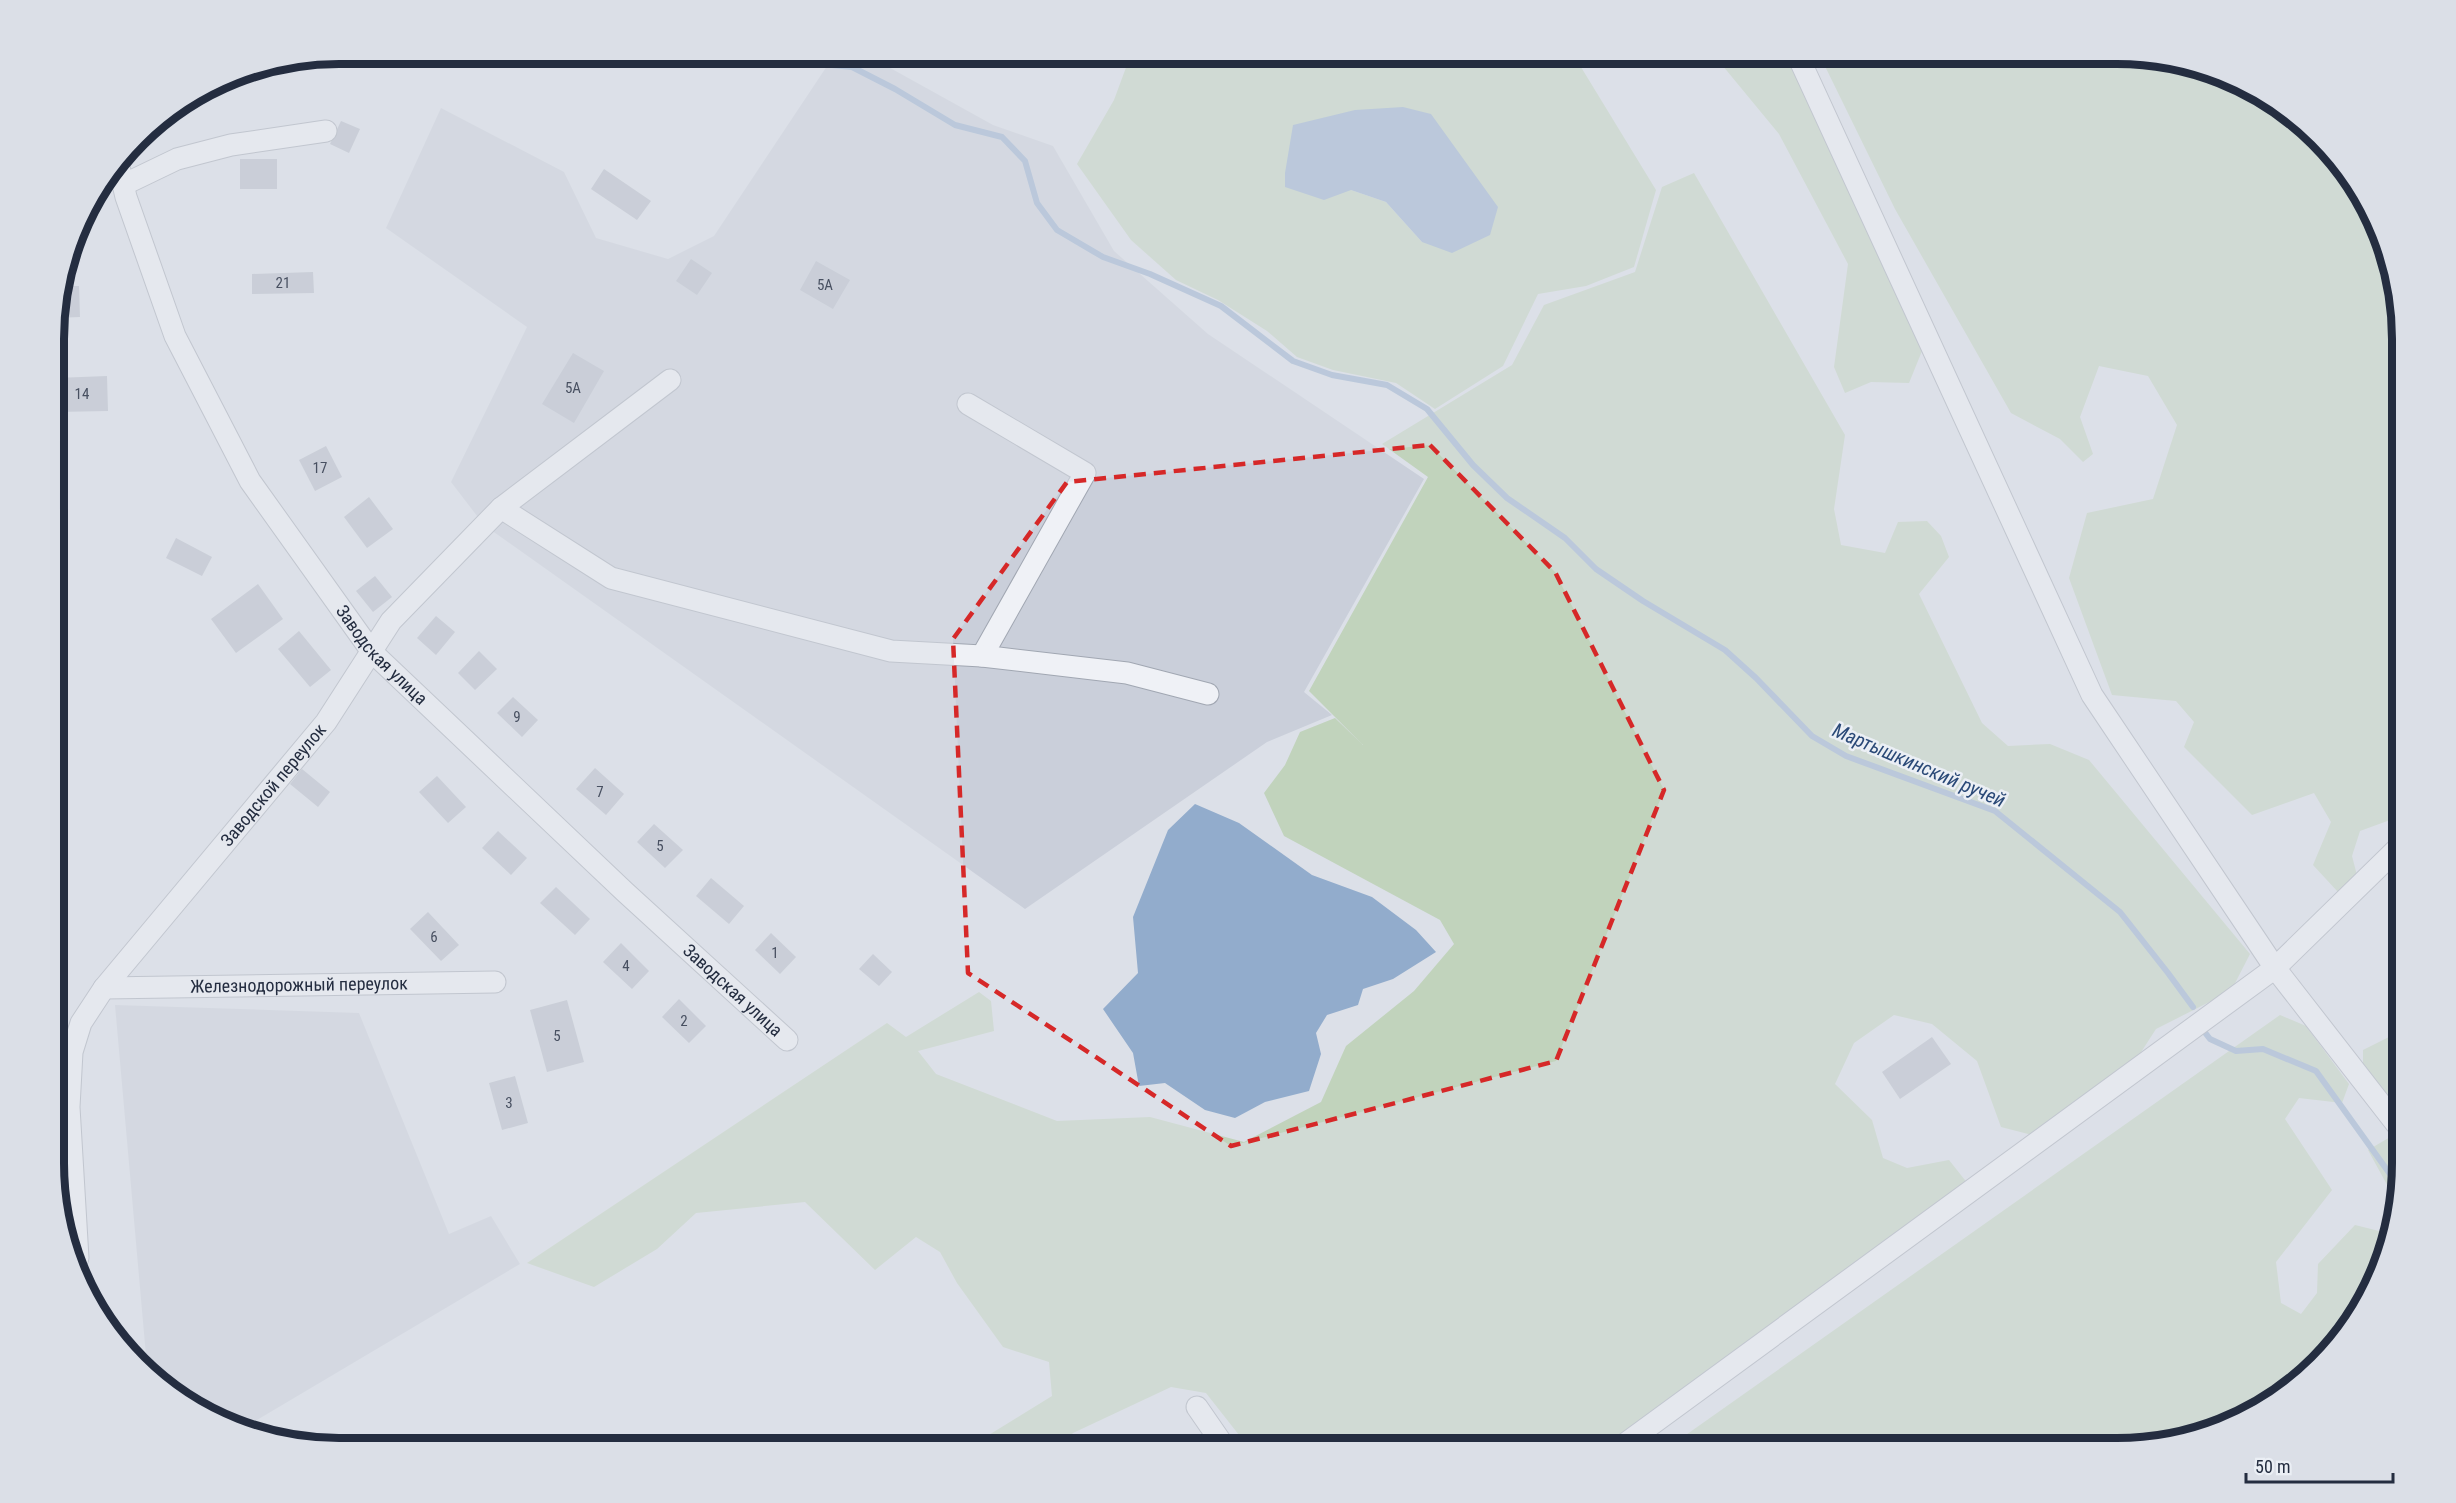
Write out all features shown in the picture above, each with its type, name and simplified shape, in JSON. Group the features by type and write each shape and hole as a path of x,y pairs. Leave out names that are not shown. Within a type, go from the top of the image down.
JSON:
{"street":[{"path":"1802,64 2092,695 2275,968 2392,1118"},
{"path":"121,176 220,147 269,137 326,131"},
{"name":"Заводская улица","path":"121,176 175,336 250,480 372,652 625,892 787,1040"},
{"name":"Заводской переулок","path":"77,1246 69,1107 72,1052 81,1023 104,988 326,722 391,621 501,508 670,380"},
{"path":"969,404 1085,473 982,656"},
{"path":"501,508 611,578 891,651 982,656 1127,673 1208,694"},
{"path":"1633,1438 2275,968 2392,854"},
{"name":"Железнодорожный переулок","path":"104,988 495,982"},
{"path":"1197,1407 1218,1438"}],"highlighted area":[{"path":"1430,445 1555,572 1664,790 1556,1061 1231,1146 968,973 953,639 1067,482"}],"shaded area":[{"path":"828,64 883,64 993,125 1053,146 1114,251 1208,334 1424,479 1304,692 1332,715 1267,742 1025,909 484,525 451,482 527,327 386,228 441,108 564,172 596,238 668,259 714,236"},
{"path":"115,1005 359,1013 449,1234 491,1216 520,1264 250,1424 202,1402 172,1382 146,1359"}],"green space":[{"path":"1127,64 1579,64 1656,190 1634,267 1586,286 1538,294 1503,366 1435,409 1396,383 1333,370 1297,357 1267,331 1218,300 1176,280 1131,240 1077,164 1114,100","holes":["1351,190 1498,207 1422,242 1386,202"]},
{"path":"1721,64 1793,64 1922,351 1909,383 1871,382 1845,393 1834,367 1848,264 1779,134"},
{"path":"1824,64 2117,64 2170,70 2222,85 2254,101 2298,133 2335,172 2355,202 2377,251 2389,303 2392,339 2392,819 2360,831 2352,856 2359,883 2338,892 2313,865 2331,822 2314,793 2252,815 2184,747 2194,722 2176,701 2112,695 2069,578 2087,513 2153,499 2177,425 2148,376 2099,366 2080,417 2093,454 2083,462 2060,439 2011,413 1895,209"},
{"path":"1694,173 1845,435 1834,509 1841,545 1885,553 1898,522 1927,521 1941,536 1949,557 1919,594 1982,723 2008,746 2050,744 2089,760 2250,954 2231,991 2156,1029 2114,1094 2048,1139 2001,1127 1977,1061 1932,1024 1894,1015 1854,1043 1835,1084 1872,1120 1883,1158 1907,1168 1949,1160 1976,1194 1639,1438 1241,1438 1206,1393 1171,1387 1073,1433 1068,1438 984,1438 1052,1396 1049,1362 1003,1347 957,1283 940,1252 916,1237 875,1270 805,1202 696,1213 657,1249 594,1287 527,1263 887,1023 906,1037 979,992 991,1001 994,1031 918,1051 936,1074 1057,1121 1150,1117 1244,1142 1321,1102 1346,1046 1414,991 1454,944 1440,920 1284,836 1264,793 1285,765 1300,732 1335,718 1363,745 1309,691 1428,477 1382,444 1512,365 1544,305 1635,272 1662,187"},
{"path":"2280,1015 2306,1026 2349,1084 2342,1103 2299,1098 2285,1119 2332,1190 2276,1262 2281,1303 2301,1314 2317,1293 2318,1264 2355,1225 2383,1232 2377,1252 2355,1301 2335,1331 2298,1370 2254,1402 2205,1424 2170,1433 2135,1438 1682,1438"},
{"path":"2392,1036 2392,1112 2363,1072 2363,1050"},
{"path":"2392,1136 2390,1190 2368,1150"}],"water":[{"path":"1403,107 1431,114 1498,207 1490,235 1452,253 1422,242 1386,202 1351,190 1324,200 1285,187 1293,125 1355,110"},
{"path":"1195,804 1239,823 1312,875 1372,897 1416,930 1436,952 1393,979 1363,989 1358,1005 1327,1015 1316,1033 1321,1054 1309,1091 1265,1102 1235,1118 1205,1110 1165,1083 1139,1086 1133,1053 1103,1009 1138,973 1133,917 1168,830"}],"building":[{"path":"341,121 360,129 349,153 330,144"},
{"path":"240,159 277,159 277,189 240,189"},
{"path":"604,169 651,201 637,220 591,189"},
{"path":"691,259 712,273 697,295 676,281"},
{"path":"816,261 850,280 833,309 800,290"},
{"path":"313,272 314,293 252,294 252,274"},
{"path":"70,286 79,286 80,317 65,318"},
{"path":"573,353 604,371 574,423 542,404"},
{"path":"107,376 108,411 64,412 64,378"},
{"path":"326,446 342,477 315,491 299,460"},
{"path":"369,497 393,529 367,548 344,517"},
{"path":"176,538 212,557 202,576 166,558"},
{"path":"375,576 392,597 373,612 356,591"},
{"path":"258,584 283,619 236,653 211,619"},
{"path":"436,616 455,632 436,655 417,638"},
{"path":"299,631 331,670 310,687 278,649"},
{"path":"479,651 497,669 475,690 458,673"},
{"path":"513,697 538,720 522,737 497,713"},
{"path":"595,768 624,794 606,815 576,789"},
{"path":"302,769 330,792 318,807 290,784"},
{"path":"437,776 466,807 448,823 419,792"},
{"path":"654,824 683,850 665,868 637,842"},
{"path":"498,831 527,858 511,875 482,848"},
{"path":"711,878 744,906 729,924 696,896"},
{"path":"556,887 590,919 575,935 540,903"},
{"path":"428,912 459,945 441,961 410,929"},
{"path":"771,933 796,957 780,974 755,950"},
{"path":"621,943 649,971 632,989 603,962"},
{"path":"873,954 892,972 879,986 859,969"},
{"path":"679,999 706,1026 689,1043 662,1017"},
{"path":"567,1000 584,1062 547,1072 530,1010"},
{"path":"1932,1037 1951,1064 1900,1099 1882,1072"},
{"path":"515,1076 528,1123 502,1130 489,1083"}],"waterway":[{"name":"Мартышкинский ручей","path":"822,64 852,67 895,89 955,125 1002,137 1025,161 1037,203 1057,230 1103,257 1150,274 1221,306 1293,361 1332,375 1387,385 1427,409 1473,465 1507,498 1565,538 1596,569 1643,601 1725,650 1756,678 1812,736 1846,756 1995,811 2120,912 2193,1007"},
{"name":"Мартышкинский ручей","path":"2203,1030 2210,1039 2236,1051 2263,1049 2316,1071 2391,1176"}]}
